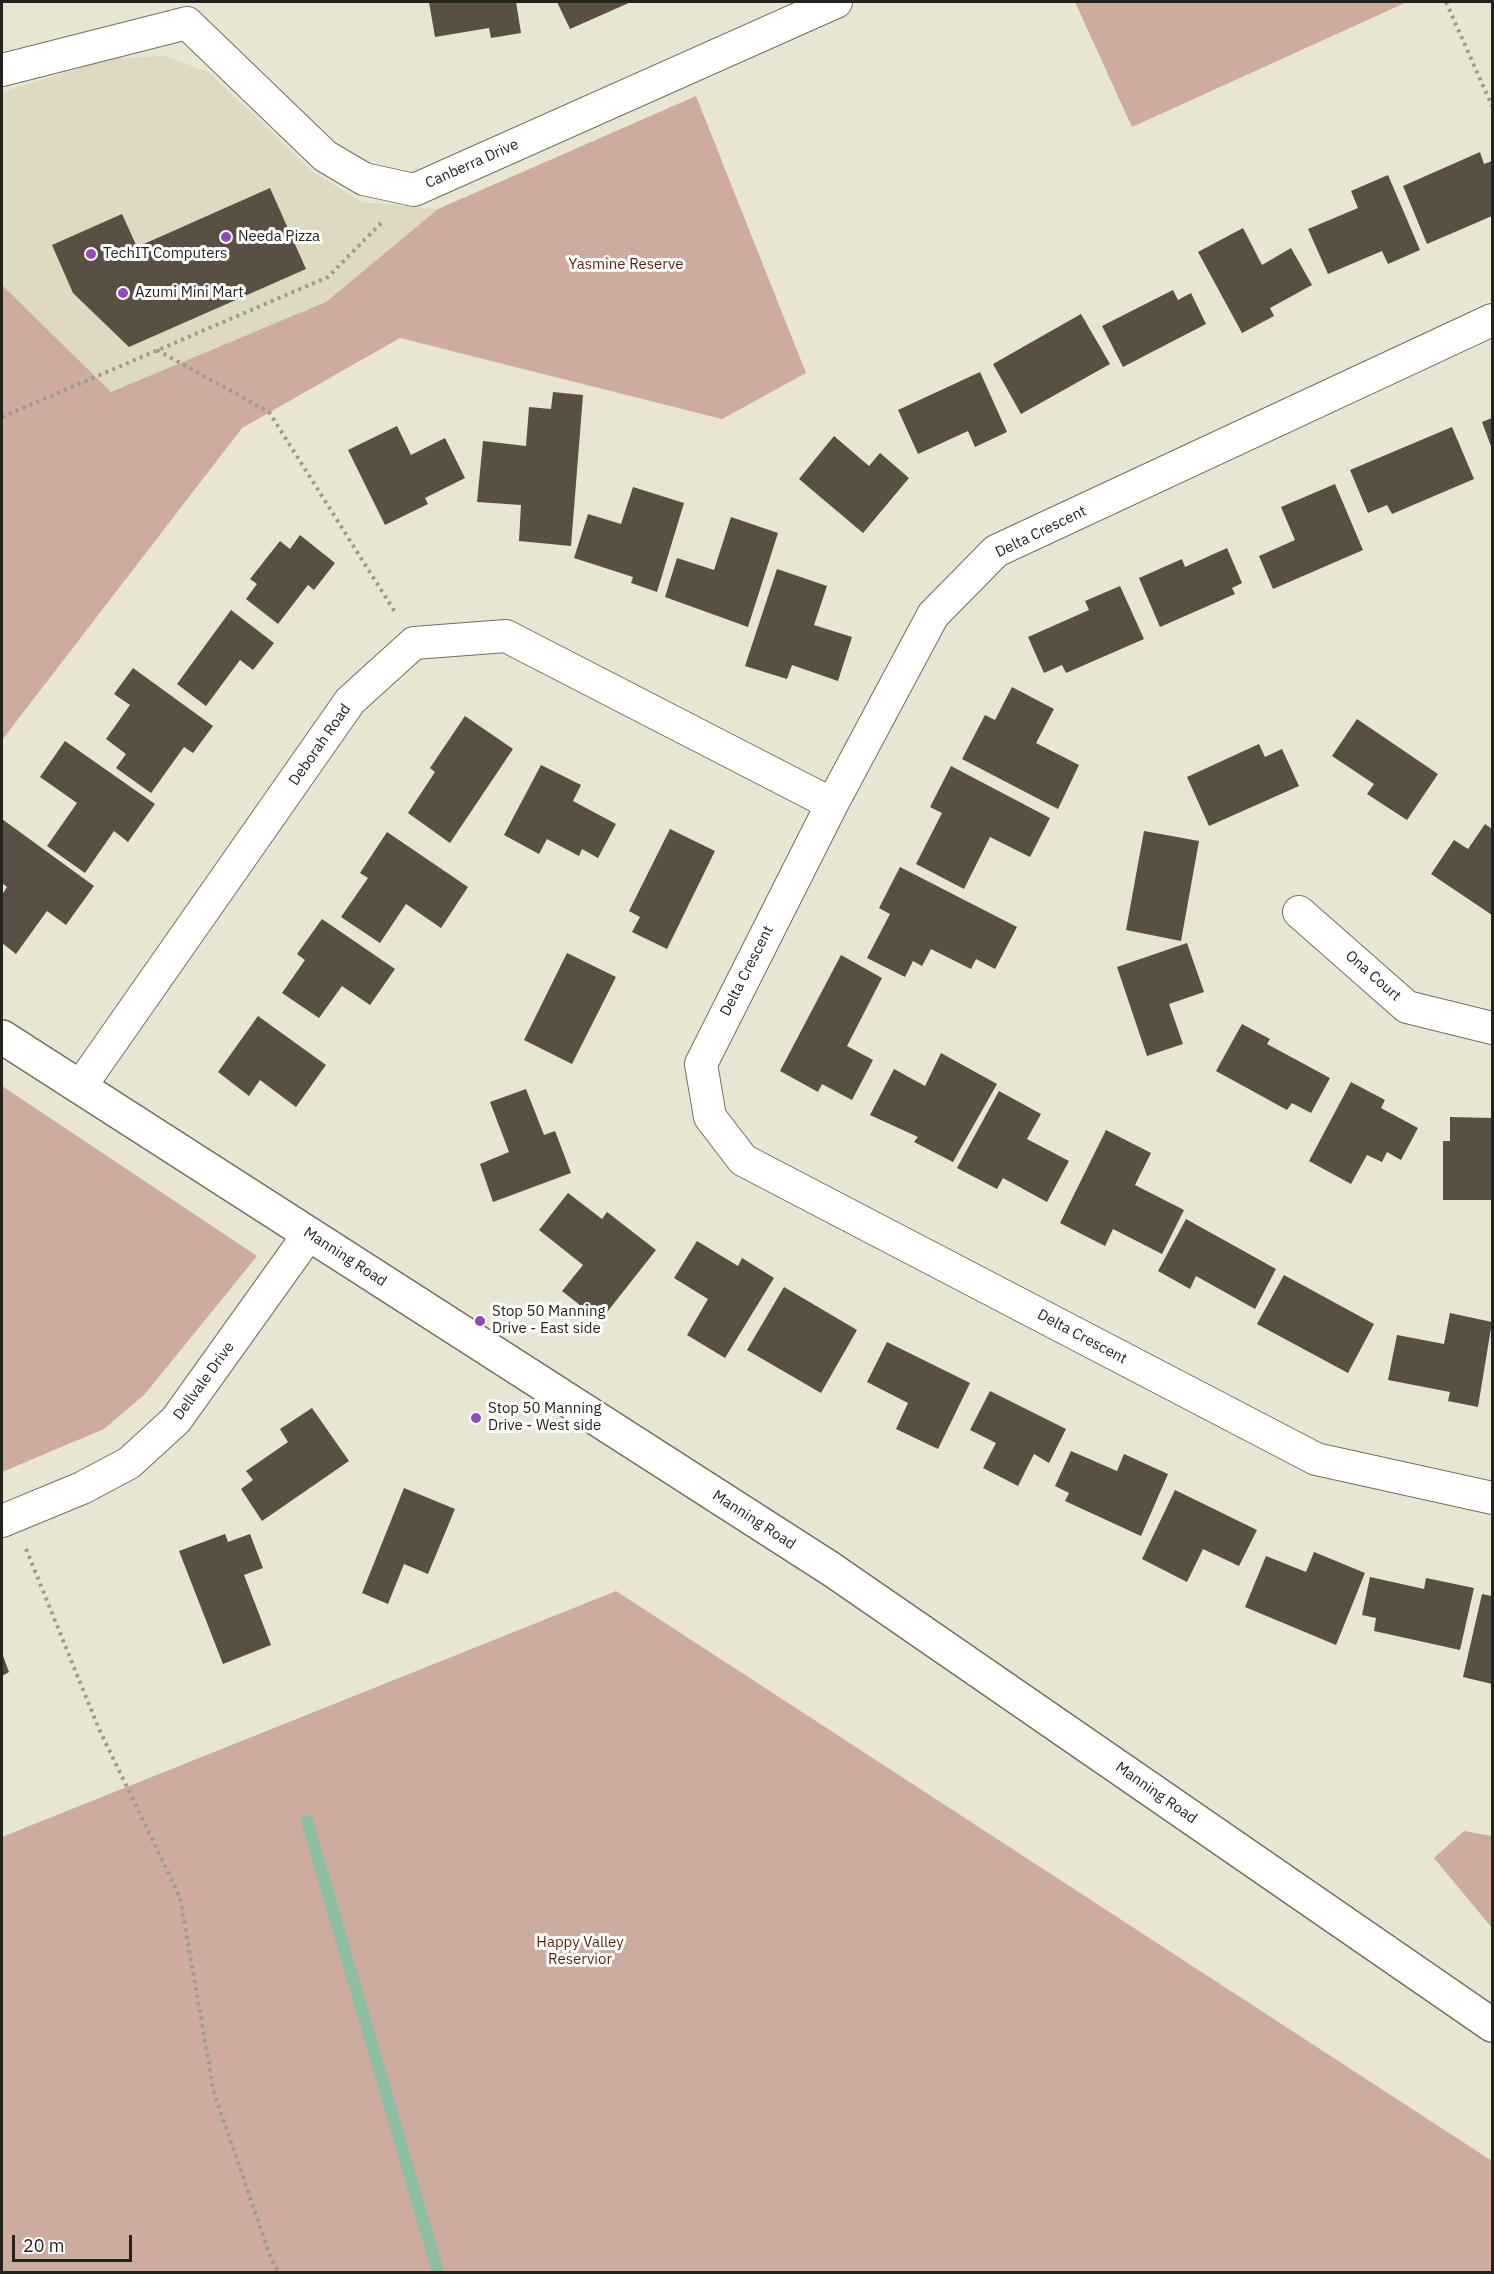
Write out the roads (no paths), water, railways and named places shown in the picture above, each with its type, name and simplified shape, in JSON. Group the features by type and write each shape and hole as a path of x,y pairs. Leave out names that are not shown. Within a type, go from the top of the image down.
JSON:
{"street":[{"name":"Canberra Drive","path":"2,70 187,12 325,156 364,179 414,190 803,9 836,2"},
{"name":"Delta Crescent","path":"1492,320 996,551 933,615 832,804 701,1064 710,1117 743,1160 1316,1459 1492,1498"},
{"name":"Deborah Road","path":"80,1087 350,701 414,644 506,636 832,804"},
{"name":"Ona Court","path":"1299,912 1407,1007 1492,1028"},
{"name":"Manning Road","path":"2,1037 831,1569 1492,2025"},
{"name":"Dellvale Drive","path":"7,1519 82,1488 129,1463 176,1420 309,1234"}],"waterway":[{"path":"307,1821 438,2272"}],"place":[{"name":"Needa Pizza","path":"226,237"},
{"name":"TechIT Computers","path":"91,254"},
{"name":"Azumi Mini Mart","path":"123,293"},
{"name":"Stop 50 Manning Drive - East side","path":"480,1321"},
{"name":"Stop 50 Manning Drive - West side","path":"476,1418"}],"park label":[{"name":"Yasmine Reserve","path":"626,265"},
{"name":"Happy Valley Reservior","path":"580,1952"}]}
